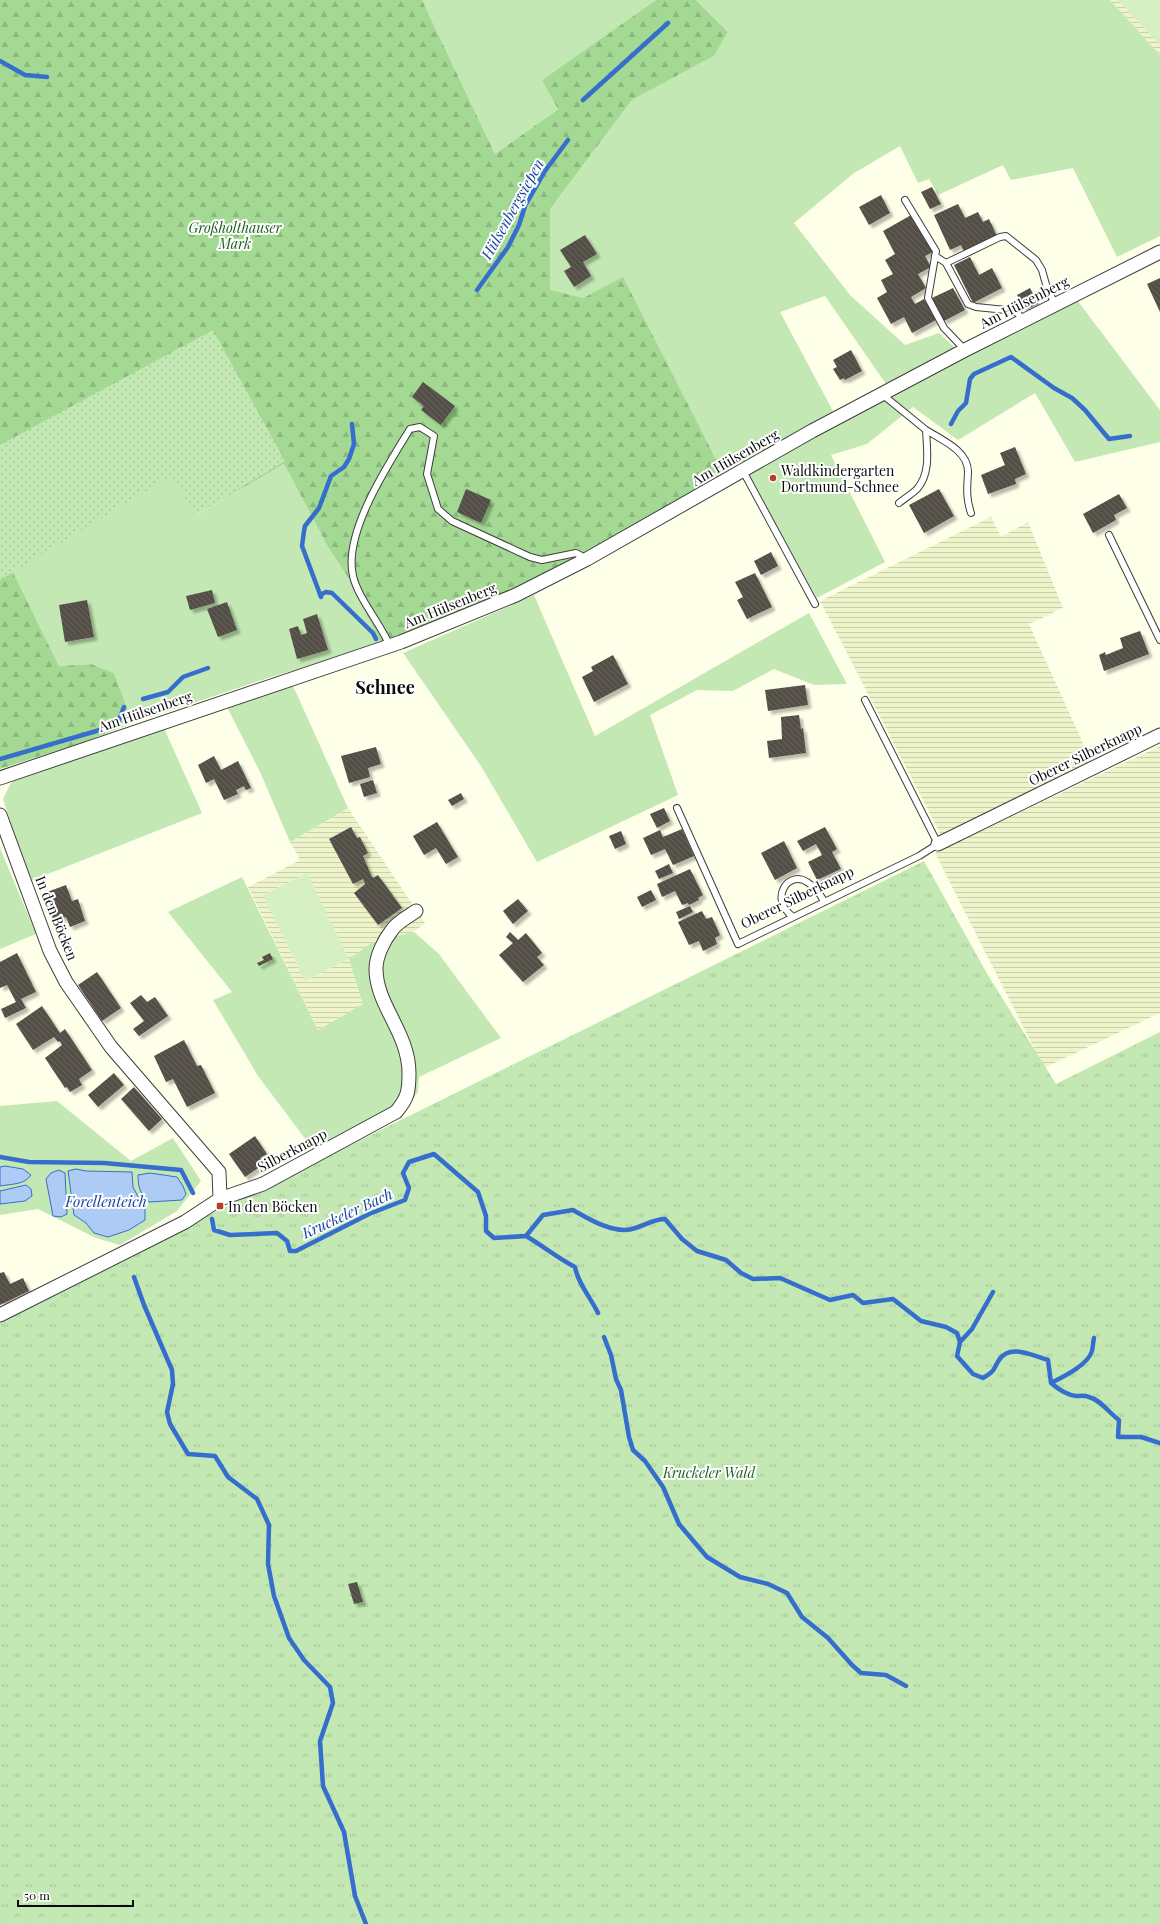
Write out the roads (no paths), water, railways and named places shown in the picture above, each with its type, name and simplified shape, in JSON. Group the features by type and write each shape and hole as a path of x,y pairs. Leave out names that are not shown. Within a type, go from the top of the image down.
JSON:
{"street":[{"name":"Am Hülsenberg","path":"0,778 390,646 503,600 587,559 812,431 883,395 965,350 1160,252"},
{"name":"Oberer Silberknapp","path":"938,844 1160,735"},
{"name":"In den Böcken","path":"0,815 47,944 66,982 110,1047 219,1172 220,1199"},
{"name":"Silberknapp","path":"0,1315 185,1222 220,1199 263,1184 396,1112 405,1100 409,1088 409,1064 404,1042 380,990 376,968 380,948 392,929 416,911"}],"lane":[{"path":"905,200 936,252 928,298 944,328 965,350"},
{"path":"946,263 1000,237 1006,236 1036,260 1042,270 1047,288 1055,304"},
{"path":"935,256 946,263 968,304 976,307 1006,310 1018,313 1022,321"},
{"path":"883,395 926,430 955,448 965,459 968,471 966,501 971,513"},
{"path":"390,646 384,632 364,601 353,576 352,548 363,514 382,475 410,429 420,427 434,436 433,446 428,460 427,474 438,508 452,521 530,557 542,560 576,553 587,559"},
{"path":"899,503 917,489 926,472 928,453 926,430"},
{"path":"743,471 816,604"},
{"path":"1109,535 1160,640"},
{"path":"864,700 938,844"},
{"name":"Oberer Silberknapp","path":"677,808 738,944 919,856 938,844"},
{"path":"793,917 786,912 782,906 782,889 787,883 802,879 808,882 824,901"}],"water":[{"path":"5,1166 23,1169 31,1175 25,1181 0,1186 0,1167"},
{"name":"Forellenteich","path":"76,1169 86,1171 132,1172 133,1187 145,1210 145,1220 129,1230 108,1237 94,1233 86,1223 74,1215 68,1171"},
{"name":"Forellenteich","path":"59,1170 65,1173 67,1214 61,1217 53,1216 46,1179 51,1173"},
{"name":"Forellenteich","path":"150,1173 177,1177 186,1194 182,1200 149,1202 140,1190 138,1175"},
{"path":"26,1185 31,1189 32,1196 25,1201 0,1204 0,1191"}],"waterway":[{"name":"Hülsenbergsiepen","path":"583,100 668,23"},
{"path":"0,61 25,75 47,77"},
{"name":"Hülsenbergsiepen","path":"477,290 508,247 519,225 525,206 545,171 568,140"},
{"path":"951,424 958,411 966,403 970,379 974,374 1011,357 1054,388 1072,398 1085,410 1109,439 1130,436"},
{"name":"Hülsenbergsiepen","path":"321,597 302,546 304,531 305,526 319,508 331,476 344,467 349,459 354,444 352,424"},
{"path":"320,595 326,592 332,593 373,633 376,639"},
{"name":"Hülsenbergsiepen","path":"143,699 168,692 183,677 208,668"},
{"name":"Hülsenbergsiepen","path":"0,759 117,725 124,707"},
{"name":"Kruckeler Bach","path":"212,1219 214,1230 230,1235 277,1233 287,1241 290,1251 296,1251 369,1214 405,1200 409,1188 403,1173 409,1162 434,1154 478,1192 486,1216 486,1231 494,1238 526,1236 543,1215 573,1210 601,1225 609,1228 625,1230 656,1220 665,1219 682,1239 697,1251 726,1260 741,1273 753,1279 780,1278 830,1300 853,1295 863,1303 893,1299 921,1321 946,1327 957,1333 960,1342 957,1356 973,1374 983,1378 992,1372 999,1360 1009,1352 1022,1352 1048,1360 1051,1383 1066,1393 1076,1396 1087,1396 1101,1404 1119,1420 1118,1437 1141,1437 1160,1443"},
{"name":"Kruckeler Bach","path":"0,1157 29,1162 104,1163 181,1170 193,1193"},
{"path":"526,1236 575,1267 582,1285 598,1313"},
{"path":"134,1277 144,1305 172,1370 173,1384 167,1412 170,1424 188,1454 215,1456 228,1477 257,1499 269,1525 268,1564 274,1596 289,1638 304,1660 330,1687 333,1703 320,1741 323,1786 344,1832 355,1896 366,1924"},
{"path":"960,1342 972,1329 993,1292"},
{"path":"604,1337 611,1355 616,1379 621,1390 629,1437 633,1450 645,1461 663,1487 679,1524 707,1557 740,1577 768,1584 787,1593 802,1617 828,1638 861,1673 886,1675 906,1686"},
{"path":"1051,1383 1074,1370 1086,1361 1092,1351 1094,1338"}],"place":[{"name":"Waldkindergarten Dortmund-Schnee","path":"773,478"},
{"name":"In den Böcken","path":"220,1206"}],"district":[{"name":"Schnee","path":"385,687"}],"park label":[{"name":"Großholthauser Mark","path":"235,236"},
{"name":"Kruckeler Wald","path":"709,1472"}]}
